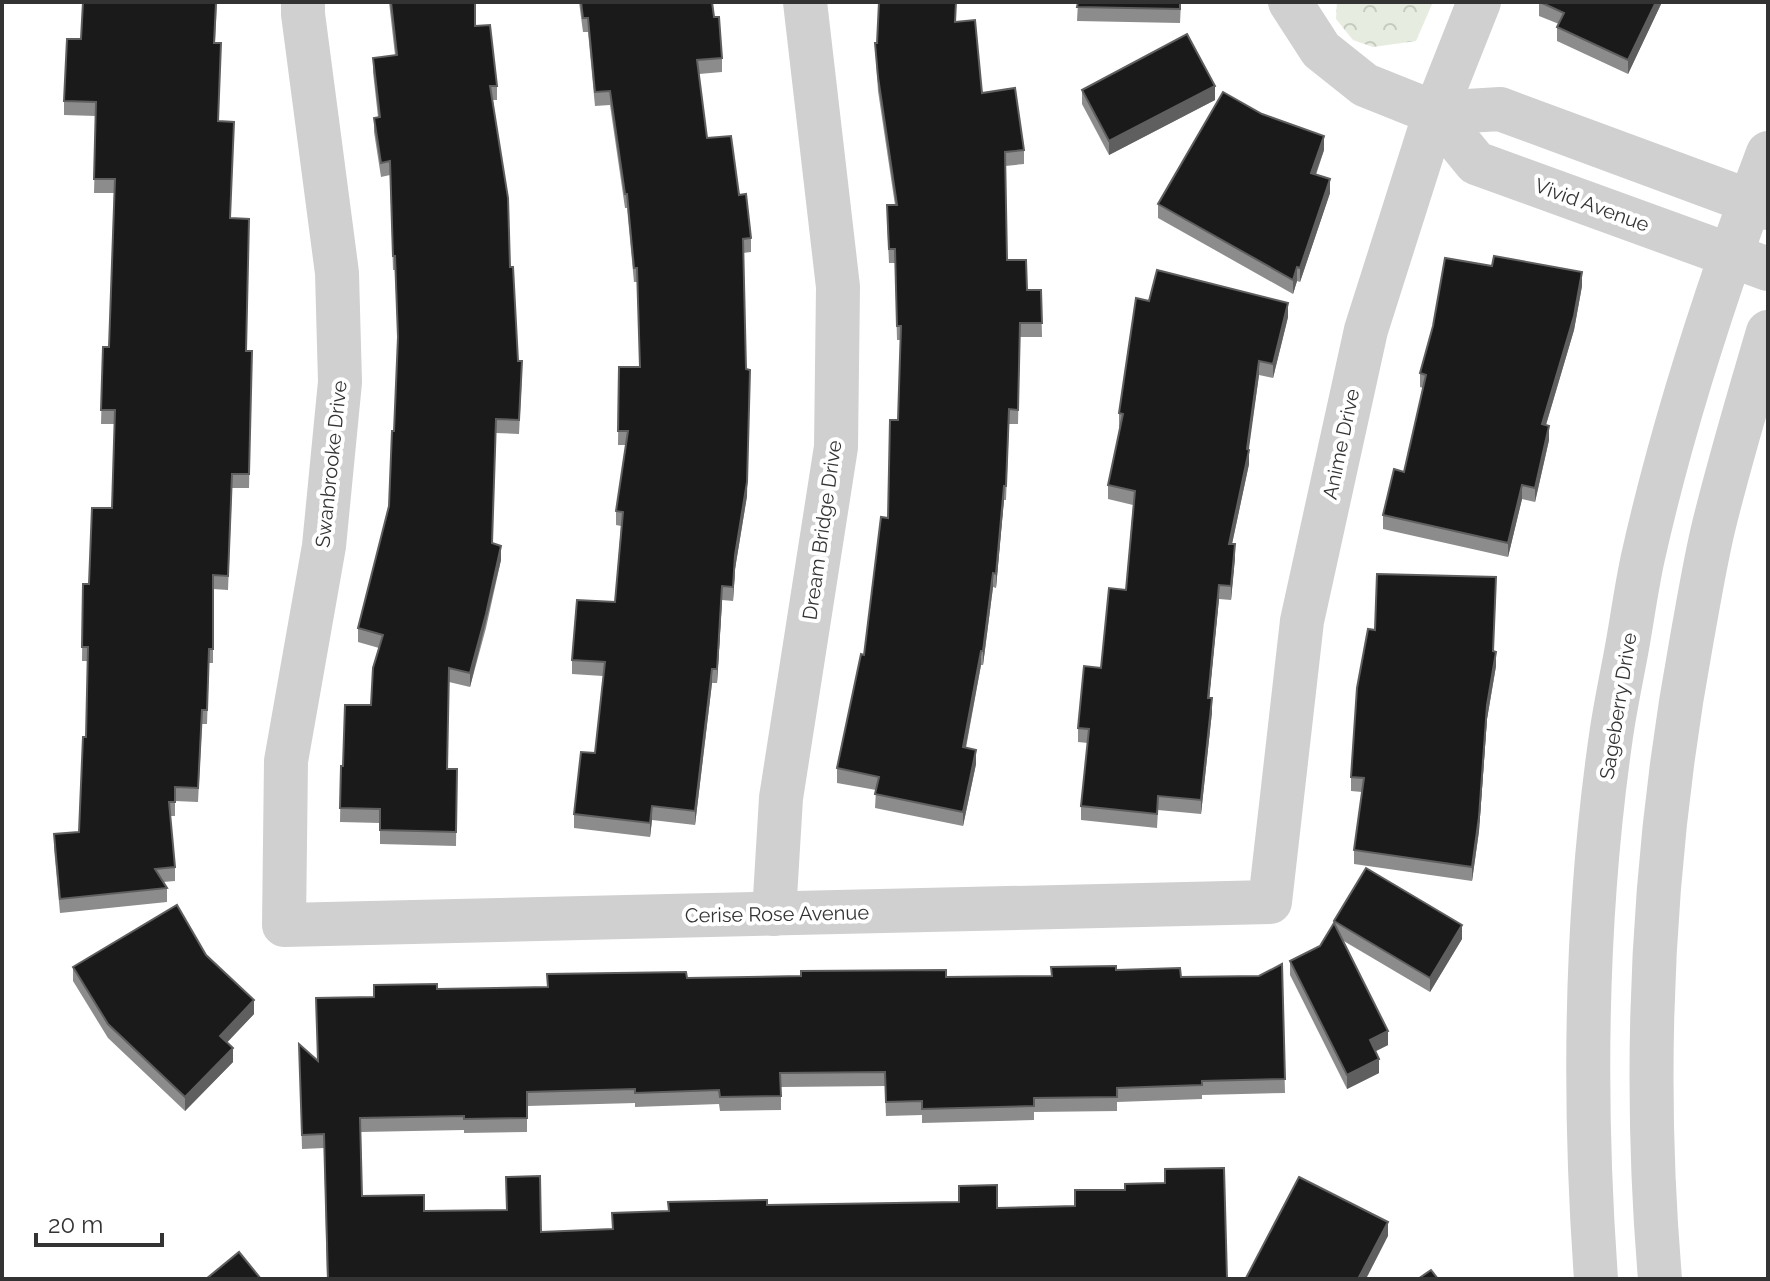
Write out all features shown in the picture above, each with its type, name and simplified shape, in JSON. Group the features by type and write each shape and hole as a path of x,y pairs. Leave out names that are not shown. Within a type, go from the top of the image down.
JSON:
{"street":[{"name":"Swanbrooke Drive","path":"284,925 286,761 324,546 340,382 337,273 303,2"},
{"name":"Dream Bridge Drive","path":"774,914 781,798 836,447 838,287 805,2"},
{"name":"Vivid Avenue","path":"1290,2 1321,50 1365,85 1435,113 1500,109 1759,205"},
{"name":"Anime Drive","path":"1270,902 1302,621 1366,330 1435,113 1479,2"},
{"name":"Vivid Avenue","path":"1435,113 1476,163 1749,263"},
{"name":"Sageberry Drive","path":"1596,1279 1588,1130 1588,1021 1593,914 1611,735 1643,560 1663,475 1705,332 1749,263 1768,153"},
{"path":"1660,1279 1653,1173 1652,1025 1670,776 1682,694 1714,527 1768,332"},
{"name":"Cerise Rose Avenue","path":"284,925 1270,902"}],"green space":[{"path":"1337,2 1433,2 1416,41 1373,47 1353,40 1336,19"}],"building":[{"path":"83,2 216,2 214,43 221,43 218,121 234,122 230,218 249,219 246,351 252,351 249,474 232,474 228,576 213,575 213,649 209,649 207,710 202,710 198,788 175,787 175,802 169,802 175,867 155,869 167,888 60,899 54,834 79,832 88,647 82,647 83,584 89,584 92,508 112,508 115,410 101,410 103,347 109,347 115,179 94,179 96,102 64,101 67,39 81,39"},
{"path":"391,2 475,2 475,26 490,25 497,86 490,86 508,198 518,361 522,361 519,420 496,419 492,543 501,546 486,614 470,673 449,668 447,769 457,769 456,832 380,830 380,809 340,808 345,705 371,705 373,668 383,635 358,628 389,506 394,431 398,337 390,161 381,163 374,118 380,117 373,58 397,55"},
{"path":"581,2 712,2 714,17 719,17 722,58 697,60 707,138 731,136 739,195 746,194 751,238 743,239 746,369 750,370 747,482 733,587 722,586 717,669 712,669 695,811 652,806 650,823 574,814 581,752 595,753 605,662 572,660 577,600 615,602 623,512 616,511 628,431 618,431 619,367 640,367 637,268 634,268 627,194 610,91 595,92 588,18 583,18"},
{"path":"879,2 956,2 955,22 975,20 982,93 1015,88 1024,150 1005,152 1007,260 1026,260 1027,290 1041,290 1042,323 1020,323 1018,410 1009,409 1006,486 996,574 993,573 983,651 963,747 976,750 963,812 875,794 879,777 837,768 861,654 864,655 881,517 888,518 890,420 898,420 901,326 897,326 895,249 889,249 887,205 897,205 878,77 875,43"},
{"path":"1078,2 1180,2 1180,9 1077,7"},
{"path":"1540,2 1656,2 1628,60 1557,27 1564,13"},
{"path":"1187,34 1215,86 1109,141 1082,90"},
{"path":"1223,92 1262,114 1324,136 1311,173 1330,179 1300,268 1297,267 1293,280 1158,204"},
{"path":"1494,256 1582,272 1574,316 1542,424 1549,426 1535,488 1522,485 1508,543 1383,515 1394,469 1404,472 1426,375 1420,373 1433,326 1445,258 1492,266"},
{"path":"1157,270 1288,303 1273,364 1259,361 1249,450 1229,544 1235,544 1231,586 1219,585 1208,698 1212,698 1201,800 1158,796 1157,814 1081,806 1089,729 1078,728 1084,666 1101,668 1109,588 1126,590 1135,491 1108,485 1123,414 1119,413 1136,298 1149,301"},
{"path":"1377,574 1496,577 1493,651 1496,652 1487,705 1472,867 1354,850 1364,778 1351,777 1357,688 1368,629 1375,630"},
{"path":"1366,868 1462,925 1430,978 1334,921"},
{"path":"177,905 206,955 254,1000 220,1036 233,1048 185,1097 108,1024 73,967"},
{"path":"1334,923 1388,1031 1370,1040 1379,1059 1347,1075 1290,961 1320,946"},
{"path":"1282,964 1285,1079 1202,1081 1202,1085 1117,1088 1117,1097 1034,1098 1034,1106 922,1109 922,1101 886,1102 885,1072 780,1073 781,1096 720,1097 719,1090 527,1092 527,1118 360,1118 362,1196 424,1195 424,1211 507,1210 506,1177 540,1176 541,1232 613,1229 612,1213 669,1211 668,1202 767,1200 767,1205 959,1202 959,1186 997,1185 997,1208 1075,1206 1075,1190 1125,1190 1125,1184 1165,1183 1165,1169 1224,1168 1227,1279 328,1279 324,1134 302,1135 299,1044 318,1061 316,998 374,997 374,985 437,984 437,989 548,987 547,974 686,972 687,978 801,976 801,971 946,970 946,977 1052,976 1051,967 1116,966 1116,970 1180,968 1181,977 1259,976"},
{"path":"1299,1177 1388,1222 1358,1279 1246,1278"},
{"path":"239,1252 261,1279 206,1279"},
{"path":"1431,1270 1438,1279 1418,1279"}]}
